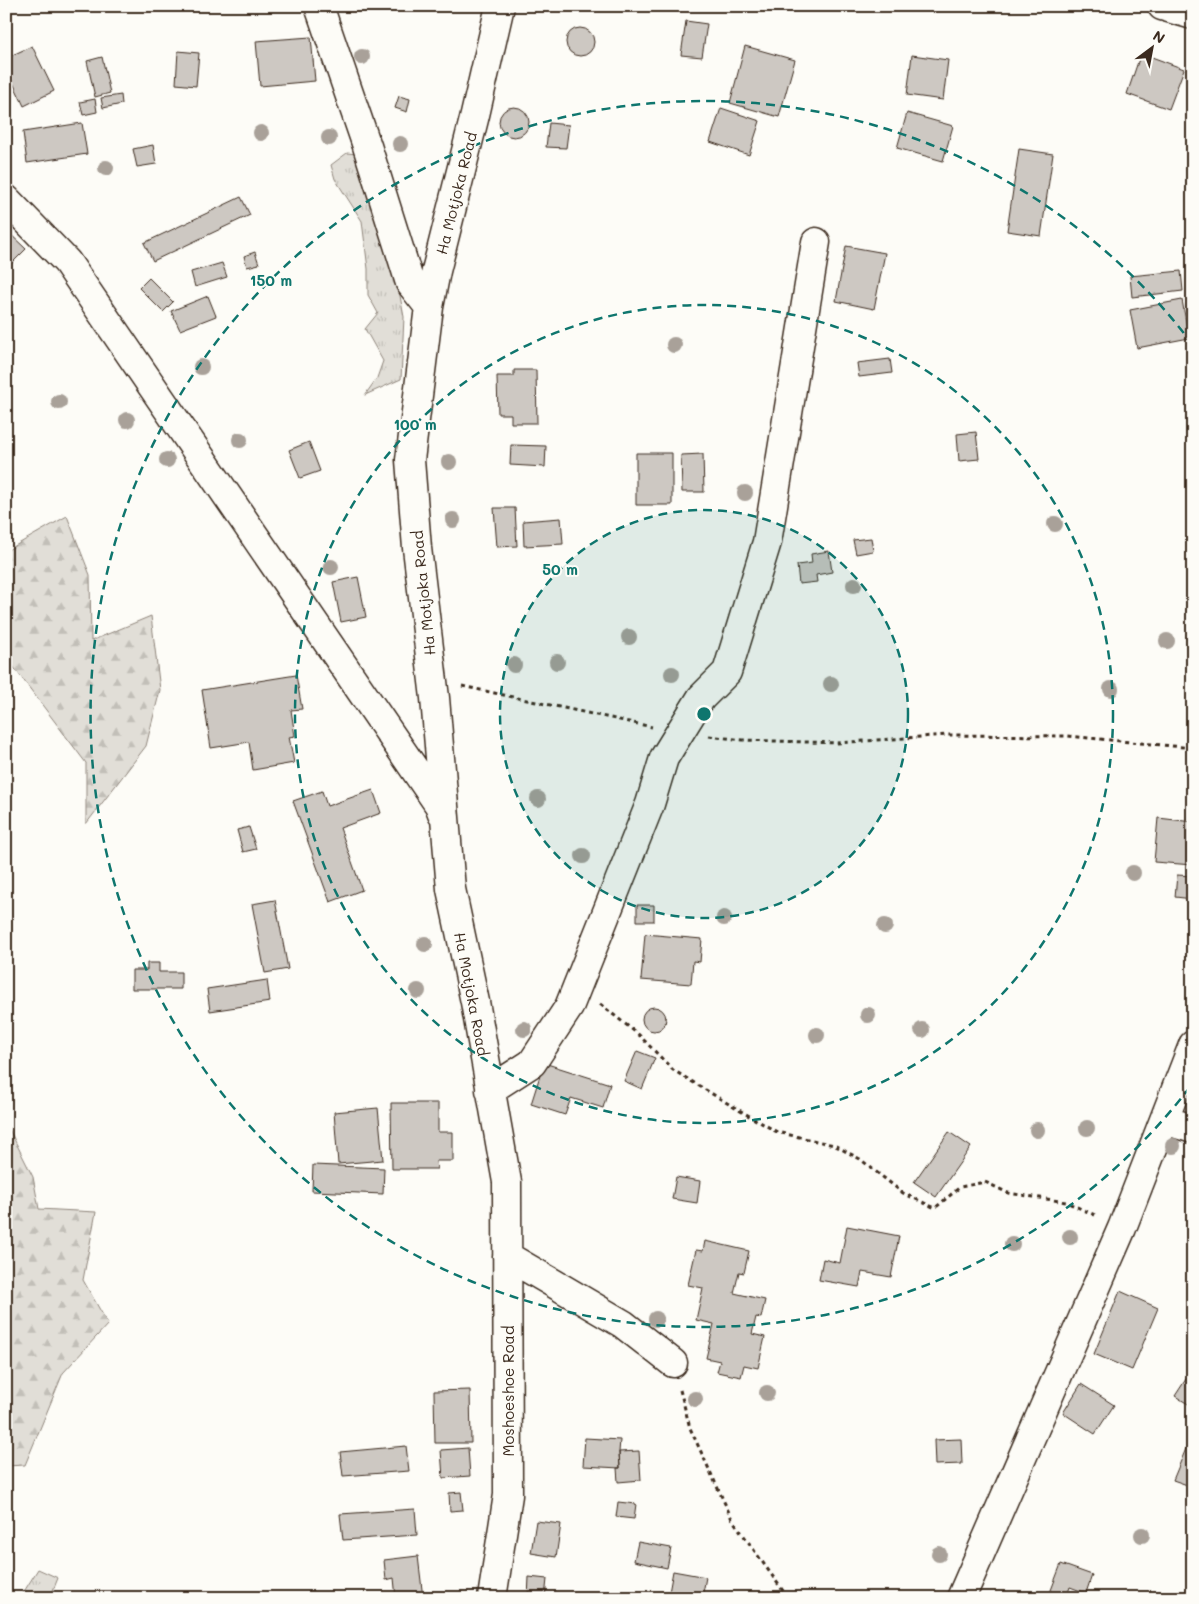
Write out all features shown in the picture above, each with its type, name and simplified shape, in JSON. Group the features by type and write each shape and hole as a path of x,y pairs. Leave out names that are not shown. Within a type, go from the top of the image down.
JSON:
{"street":[{"path":"319,6 367,146 410,283 430,307"},
{"name":"Ha Motjoka Road","path":"500,6 436,271 410,460 451,889 475,1002 507,1182"},
{"path":"1162,6 1193,15"},
{"path":"6,199 67,262 439,805 445,820"},
{"path":"490,1090 532,1063 569,1007 650,804 664,758 701,698 727,672 767,542 816,242"},
{"path":"961,1598 1122,1228 1193,1045"},
{"path":"1164,1120 1193,1129"},
{"name":"Moshoeshoe Road","path":"492,1598 508,1495 507,1182"},
{"path":"507,1256 623,1324 672,1363"}],"path":[{"path":"432,680 680,733 743,740 837,743 947,735 1068,736 1193,748"},
{"path":"577,987 639,1035 672,1070 777,1132 834,1145 860,1159 904,1194 935,1208 960,1187 985,1182 1008,1193 1066,1202 1122,1228"},
{"path":"672,1363 690,1428 732,1519 788,1598"}],"green space":[{"path":"347,153 357,154 387,227 404,317 401,379 365,395 377,378 383,361 365,329 378,313 368,295 368,269 362,221 335,179 331,165"},
{"path":"67,516 90,575 91,641 151,616 160,690 146,746 86,824 86,763 6,657 6,551"},
{"path":"6,1123 33,1177 39,1209 96,1212 83,1280 108,1324 63,1373 25,1465 6,1466"},
{"path":"38,1569 58,1578 50,1598 20,1598"}],"building":[{"path":"686,21 707,24 702,57 681,55"},
{"path":"580,28 590,32 594,42 590,52 580,56 570,52 566,42 570,32"},
{"path":"311,37 315,81 260,86 256,41"},
{"path":"32,46 54,91 24,106 6,68 6,58"},
{"path":"745,46 795,60 779,117 730,103"},
{"path":"178,51 199,53 196,86 176,84"},
{"path":"1141,53 1184,69 1169,109 1127,94"},
{"path":"912,55 948,60 943,100 907,95"},
{"path":"102,57 110,93 95,97 87,61"},
{"path":"121,95 122,104 103,108 101,98"},
{"path":"399,96 410,99 407,112 395,108"},
{"path":"95,99 97,112 83,115 80,102"},
{"path":"514,107 525,111 529,122 525,133 514,137 503,133 499,122 503,111"},
{"path":"721,108 760,121 749,155 710,142"},
{"path":"907,113 953,126 943,161 897,148"},
{"path":"82,123 87,154 27,163 23,132"},
{"path":"549,123 569,125 566,148 546,147"},
{"path":"153,145 156,164 137,167 133,149"},
{"path":"1019,149 1053,154 1041,236 1007,231"},
{"path":"241,197 250,215 153,261 144,243"},
{"path":"6,230 26,249 8,267 6,265"},
{"path":"846,246 885,253 874,309 836,301"},
{"path":"255,252 259,264 247,267 244,256"},
{"path":"222,263 227,277 195,287 191,272"},
{"path":"1181,271 1183,291 1132,297 1130,276"},
{"path":"149,278 173,302 163,312 139,288"},
{"path":"208,296 216,316 180,330 171,311"},
{"path":"1182,300 1189,338 1137,348 1130,310"},
{"path":"890,359 892,373 859,377 857,363"},
{"path":"514,370 536,370 537,423 511,423 511,414 498,414 497,376 514,376"},
{"path":"976,432 979,459 959,461 957,434"},
{"path":"309,442 320,471 300,478 289,450"},
{"path":"511,445 546,446 545,467 510,465"},
{"path":"636,453 672,453 672,505 636,505"},
{"path":"703,454 704,492 682,492 681,455"},
{"path":"494,508 515,508 517,546 497,547"},
{"path":"561,518 563,544 524,546 523,521"},
{"path":"871,538 873,551 856,554 853,540"},
{"path":"829,551 832,572 816,575 817,582 799,584 797,565 812,563 811,554"},
{"path":"358,577 366,617 341,622 333,582"},
{"path":"296,675 302,709 291,710 295,736 289,737 294,763 253,770 249,742 211,748 202,690"},
{"path":"373,790 381,813 340,828 362,890 330,902 293,801 322,791 327,806"},
{"path":"1158,818 1193,822 1193,865 1154,862"},
{"path":"249,827 256,849 243,852 237,830"},
{"path":"1177,875 1193,876 1193,899 1175,897"},
{"path":"275,900 288,969 265,973 252,904"},
{"path":"637,905 654,905 654,921 637,921"},
{"path":"645,934 702,939 700,962 693,961 691,984 641,980"},
{"path":"147,963 159,963 159,972 181,972 181,989 132,989 132,970 147,970"},
{"path":"267,980 270,1002 210,1011 207,989"},
{"path":"654,1007 659,1008 665,1014 665,1024 659,1030 654,1031 649,1030 643,1024 642,1019 643,1014 649,1008"},
{"path":"637,1051 655,1058 642,1089 624,1081"},
{"path":"544,1063 610,1084 603,1108 571,1098 565,1115 531,1104"},
{"path":"391,1103 438,1103 438,1132 453,1132 453,1161 436,1161 437,1169 392,1169"},
{"path":"378,1108 383,1160 338,1164 334,1112"},
{"path":"949,1132 971,1147 936,1197 914,1182"},
{"path":"313,1165 384,1168 383,1194 312,1191"},
{"path":"676,1177 700,1181 697,1203 672,1199"},
{"path":"847,1226 899,1236 891,1277 862,1272 859,1287 819,1280 823,1259 840,1263"},
{"path":"705,1241 749,1251 744,1273 739,1272 734,1293 765,1300 761,1318 756,1317 752,1334 765,1337 758,1368 744,1365 741,1377 717,1372 720,1361 706,1358 714,1324 696,1320 703,1288 688,1285 696,1250 703,1251"},
{"path":"1120,1291 1158,1308 1132,1370 1094,1354"},
{"path":"1188,1376 1193,1379 1193,1407 1175,1396"},
{"path":"1081,1384 1114,1405 1095,1434 1063,1413"},
{"path":"470,1390 471,1443 435,1443 434,1391"},
{"path":"585,1438 620,1440 620,1468 583,1466"},
{"path":"961,1439 962,1464 935,1465 934,1440"},
{"path":"1190,1439 1193,1440 1193,1487 1173,1480"},
{"path":"406,1446 409,1471 343,1476 340,1452"},
{"path":"468,1448 470,1476 443,1478 441,1450"},
{"path":"639,1451 641,1480 618,1482 617,1468 620,1468 619,1452"},
{"path":"461,1492 463,1510 450,1511 449,1493"},
{"path":"618,1502 636,1504 634,1519 616,1517"},
{"path":"415,1509 417,1535 343,1540 340,1514"},
{"path":"536,1521 561,1524 556,1557 531,1553"},
{"path":"638,1542 671,1548 667,1568 634,1561"},
{"path":"418,1556 423,1598 396,1598 394,1578 386,1580 384,1560"},
{"path":"1061,1564 1092,1575 1086,1593 1070,1587 1066,1598 1048,1598"},
{"path":"673,1571 706,1577 702,1598 668,1598"},
{"path":"529,1577 547,1579 545,1598 528,1598"}]}
